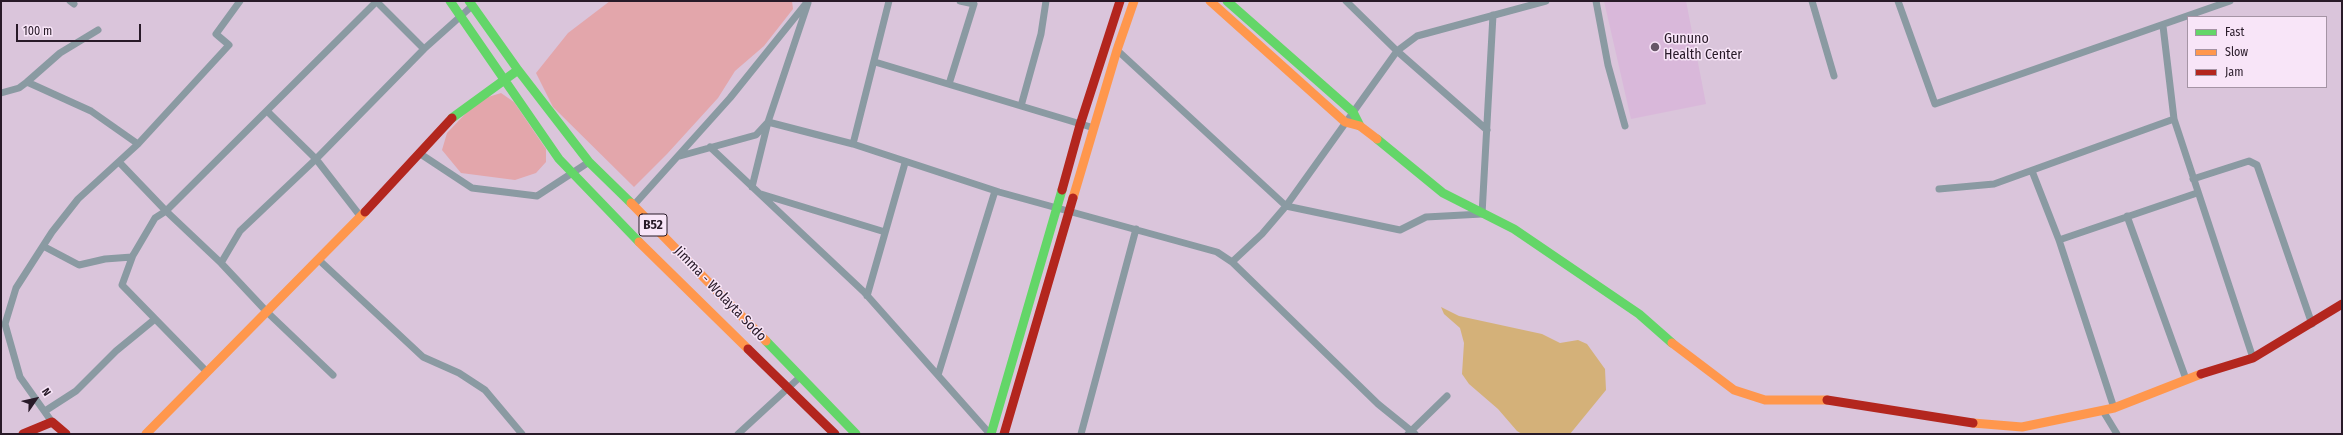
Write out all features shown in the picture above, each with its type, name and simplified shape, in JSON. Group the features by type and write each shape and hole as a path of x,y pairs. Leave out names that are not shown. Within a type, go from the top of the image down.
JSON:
{"main road":[{"name":"Jimma - Wolayta Sodo","path":"450,1 559,159 632,236 835,434"},
{"path":"991,434 1058,209 1080,125 1120,1"},
{"path":"1004,434 1117,50 1134,1"},
{"path":"1210,1 1345,122 1360,126 1443,193 1514,229 1639,314 1682,352 1734,390 1765,400 1825,400 1957,422 2022,427 2103,412 2150,395 2186,379 2253,358 2312,324 2342,304"},
{"path":"1227,1 1353,112 1360,126"},
{"name":"Jimma - Wolayta Sodo","path":"470,3 518,70 589,162 671,242 856,434"},
{"path":"1240,29 1248,21"},
{"path":"1288,72 1296,62"},
{"path":"146,434 361,217 452,118 518,70"},
{"path":"1313,94 1320,84"},
{"path":"23,434 52,422 66,434"}],"street":[{"path":"52,422 20,376 5,324 16,288 42,246 78,199 138,144 229,45 216,34 240,1"},
{"path":"207,372 122,285 133,255 155,218 166,211 376,1 424,49"},
{"path":"752,187 768,122 808,1"},
{"path":"633,206 680,156 730,98 808,1"},
{"path":"853,144 875,62 889,1"},
{"path":"949,84 974,4 960,1"},
{"path":"1021,106 1041,34 1046,1"},
{"path":"1346,1 1397,51 1487,130"},
{"path":"1232,262 1262,234 1286,206 1397,51 1417,36 1546,1"},
{"path":"1596,1 1608,65 1625,126"},
{"path":"1812,1 1834,76"},
{"path":"1898,1 1935,104 2162,26 2208,4 2230,1"},
{"path":"221,263 240,231 316,159 424,49 461,16 470,3"},
{"path":"1117,50 1286,206 1400,230 1426,217 1482,214 1493,15"},
{"path":"2162,26 2174,119 2197,193 2253,358"},
{"path":"1,93 19,88 60,52 98,30"},
{"path":"875,62 1094,128"},
{"path":"27,82 91,111 138,144"},
{"path":"267,111 316,159 361,217"},
{"path":"1939,189 1994,184 2174,119"},
{"path":"768,122 853,144 905,163 995,191 1217,252 1232,262 1378,404 1411,433 1447,396"},
{"path":"680,156 756,136 768,122"},
{"path":"710,147 867,296 991,434"},
{"path":"420,153 472,188 536,196 589,162"},
{"path":"119,162 166,211 221,263 267,312 333,375"},
{"path":"2193,179 2249,162 2257,165 2312,324"},
{"path":"867,296 905,163"},
{"path":"2032,171 2059,240 2114,408"},
{"path":"938,375 995,191"},
{"path":"759,193 885,232"},
{"path":"2059,240 2197,193"},
{"path":"2127,216 2186,379"},
{"path":"1081,434 1136,229"},
{"path":"42,246 79,265 133,255"},
{"path":"319,260 423,357 459,373 485,390 522,434"},
{"path":"45,411 76,391 116,351 155,319"},
{"path":"738,434 800,377"},
{"path":"2103,412 2117,434"}],"shaded area":[{"path":"610,1 792,1 793,9 764,46 735,71 718,98 667,154 634,187 553,107 536,73 568,33"},
{"name":"Gununo Health Center","path":"1604,1 1686,1 1706,104 1631,119"},
{"path":"501,93 514,102 546,149 546,162 536,173 515,180 461,173 442,150 447,133 466,113 485,98"},
{"path":"1441,307 1459,316 1542,334 1560,343 1578,340 1587,344 1605,369 1606,390 1570,434 1522,434 1517,431 1498,409 1469,384 1462,374 1464,343 1460,328 1444,314"}],"traffic: fast":[{"path":"450,1 559,159 639,242"},
{"path":"469,1 518,70 589,162 631,203"},
{"path":"1227,1 1353,112 1360,126"},
{"path":"452,118 518,70"},
{"path":"1377,139 1443,193 1514,229 1639,314 1672,343"},
{"path":"991,434 1062,190"},
{"path":"766,341 856,434"}],"traffic: slow":[{"path":"1073,198 1117,50 1134,1"},
{"path":"1210,1 1345,122 1360,126 1377,139"},
{"path":"631,203 766,341"},
{"path":"146,434 365,212"},
{"path":"639,242 748,349"},
{"path":"1672,343 1734,390 1765,400 1827,400"},
{"path":"1973,423 2022,427 2114,408 2201,374"}],"traffic: jam":[{"path":"1062,190 1080,125 1120,1"},
{"path":"365,212 452,118"},
{"path":"1004,434 1073,198"},
{"path":"2201,374 2253,358 2342,304"},
{"path":"748,349 835,434"},
{"path":"1827,400 1973,423"},
{"path":"23,434 52,422 66,434"}],"place":[{"name":"Gununo Health Center","path":"1655,47"}]}
